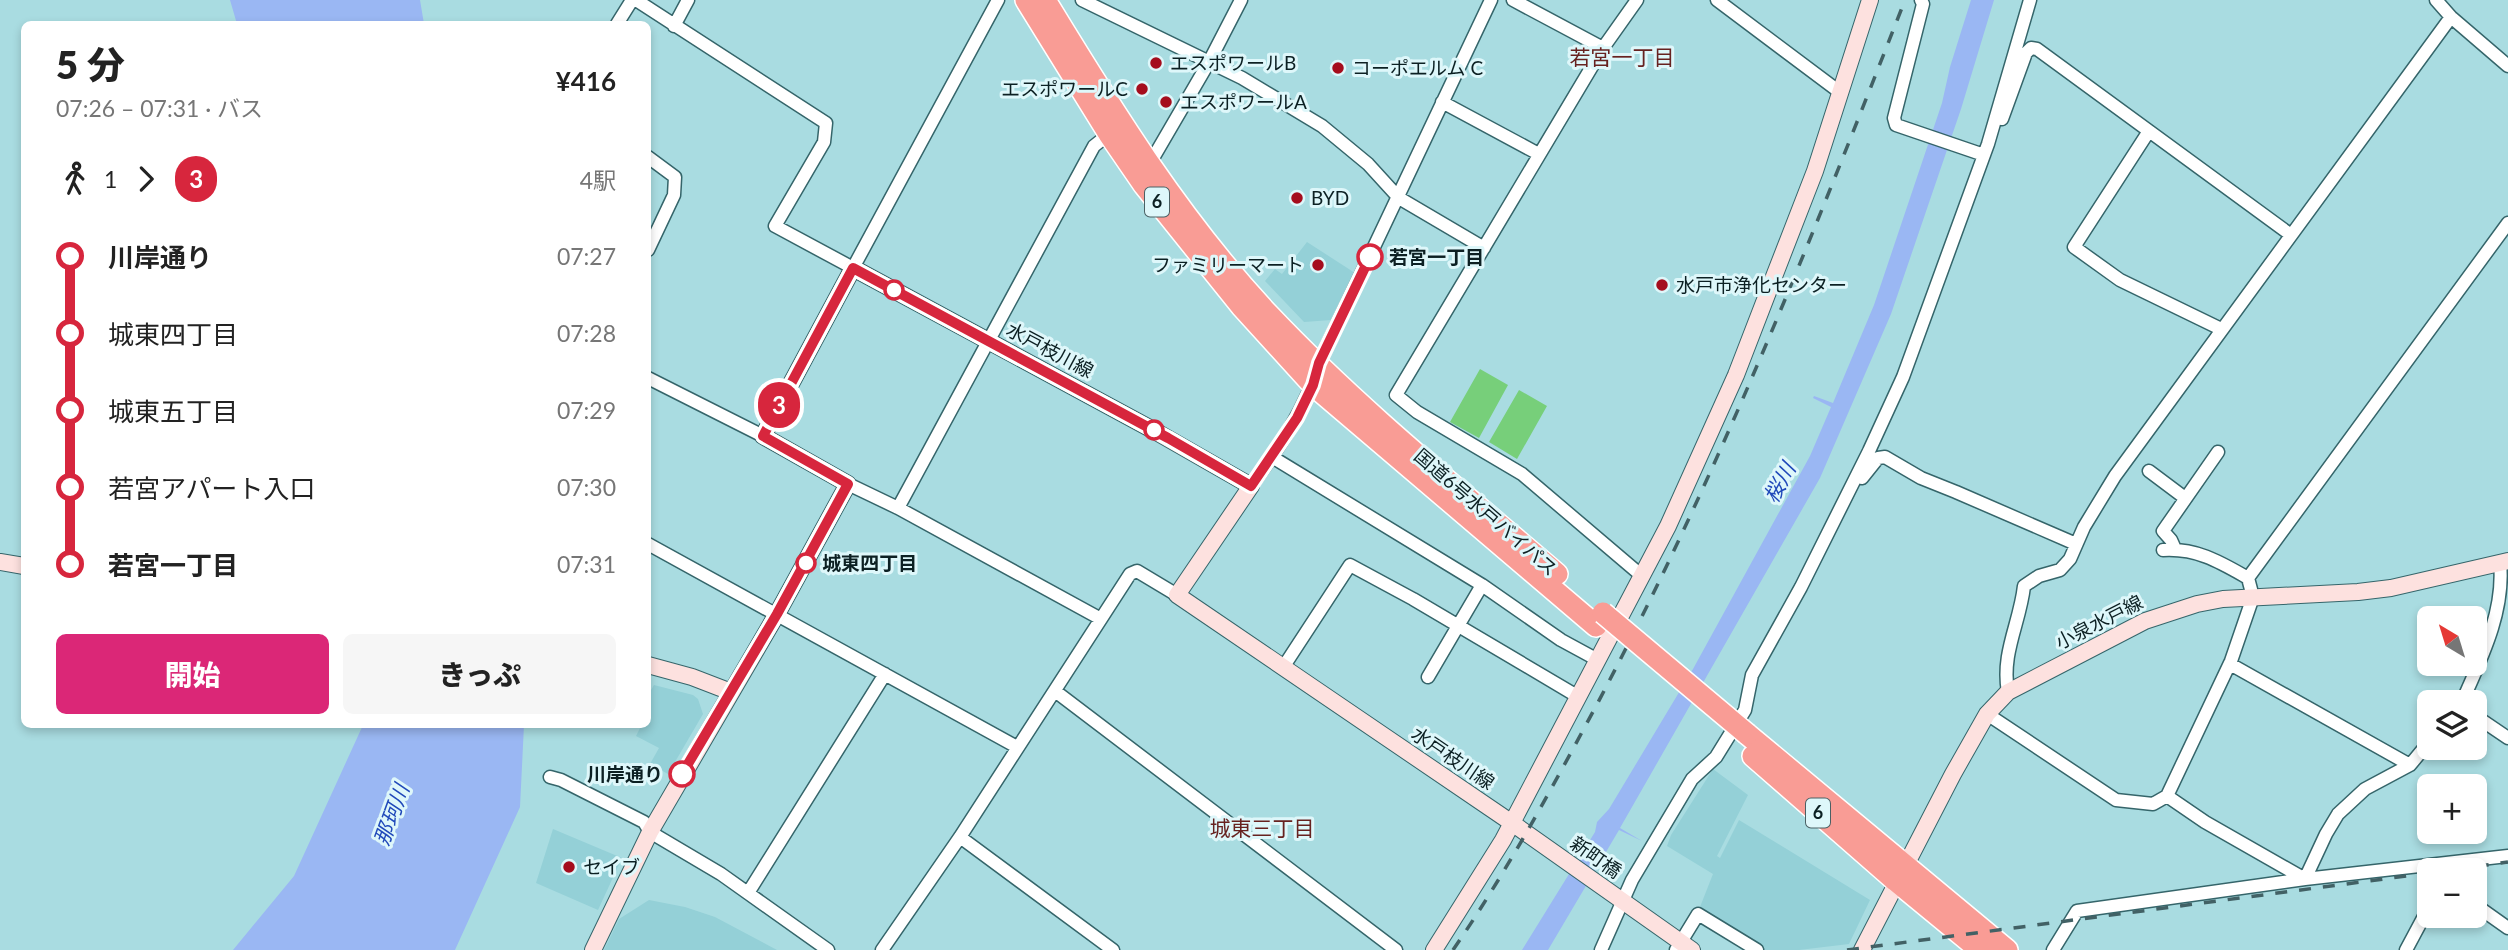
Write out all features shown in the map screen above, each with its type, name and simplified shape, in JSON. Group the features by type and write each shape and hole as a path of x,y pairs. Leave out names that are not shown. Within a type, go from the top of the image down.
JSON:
{"highway":[{"name":"国道6号水戸バイパス","path":"1026,0 1144,185 1209,269 1313,385 1744,740 1901,873 1980,950"},
{"name":"国道6号水戸バイパス","path":"1045,0 1149,165 1221,259 1270,315 1376,418 1600,619"},
{"name":"国道6号水戸バイパス","path":"1901,873 2007,950"}],"main road":[{"path":"1434,950 1512,823 1668,526 1736,375 1815,171 1870,0"},
{"name":"水戸枝川線","path":"853,268 1251,486"},
{"path":"593,950 650,832 777,614 848,484 763,436 853,268"},
{"path":"1177,595 1251,486"},
{"path":"0,562 21,566"},
{"name":"小泉水戸線","path":"1862,950 1987,714 2008,692 2158,615 2197,604 2253,597 2391,588 2504,562"},
{"name":"水戸枝川線","path":"1177,595 1552,852"},
{"path":"651,666 692,677 731,692"},
{"name":"新町橋","path":"1552,852 1619,899"},
{"path":"1619,899 1683,947"}],"street":[{"path":"619,21 634,0 826,123 824,142 775,226 853,268 998,0"},
{"path":"674,26 688,0"},
{"path":"1082,0 1242,78 1322,126 1359,155 1399,198 1484,248"},
{"path":"1149,165 1209,62 1241,0"},
{"path":"1251,486 1297,418 1313,385 1319,363 1491,0"},
{"path":"1513,0 1603,48"},
{"path":"1637,0 1603,48 1396,395 1417,412 1522,474 1642,576"},
{"path":"1920,0 1923,4 1894,118 1896,125 1983,151"},
{"path":"1601,950 1619,899 1692,779 1716,757 1745,710 1752,675 1850,491 1903,377 1983,151 2030,0"},
{"path":"2436,0 2451,17 2508,66"},
{"path":"1724,2 1841,93"},
{"path":"2008,692 2005,676 2011,635 2024,586 2039,576 2060,570 2070,559 2084,527 2115,476 2451,17"},
{"path":"1983,151 2005,115 2026,53 2031,48 2037,49 2291,235"},
{"path":"1443,102 1535,152"},
{"path":"2149,131 2074,247 2120,281 2221,329"},
{"path":"898,508 1094,146 1109,134"},
{"path":"651,159 675,177 674,195 651,244"},
{"path":"2248,578 2508,223"},
{"path":"651,380 763,436"},
{"path":"1987,714 2116,800 2152,804 2167,796 2230,664 2253,597 2248,578 2201,553 2169,550 2171,540 2163,531 2218,452"},
{"path":"1272,457 1482,585 1561,640 1596,659"},
{"path":"1850,491 1878,458 1885,457 1921,478 2076,544"},
{"path":"2149,471 2185,498"},
{"path":"848,484 898,508 1101,619"},
{"path":"651,546 1017,747"},
{"path":"2467,690 2485,651 2496,612 2504,562"},
{"path":"1284,666 1350,565 1577,696"},
{"path":"882,950 960,837 1130,573 1138,571 1177,595"},
{"path":"1428,677 1482,585"},
{"path":"2230,664 2410,765"},
{"path":"748,893 885,674"},
{"path":"1055,691 1396,950"},
{"path":"2487,724 2508,738"},
{"path":"2305,878 2338,814 2365,789 2410,765 2417,757"},
{"path":"550,777 644,822 650,832 748,893 827,950"},
{"path":"2167,796 2205,822 2305,878"},
{"path":"960,837 1113,950"},
{"path":"2487,860 2508,856"},
{"path":"2053,950 2077,911 2305,878 2417,869"},
{"path":"2487,913 2508,928"},
{"path":"1683,947 1698,914 1757,950"},
{"path":"2406,950 2418,928"}],"shaded area":[{"path":"1307,242 1355,273 1331,320 1304,322 1265,281 1275,269 1282,274"},
{"path":"654,685 693,695 698,699 703,714 668,774 650,764 659,748 636,736 640,728 651,728 651,690"},
{"path":"1713,769 1748,795 1717,856 1720,858 1739,820 1870,900 1849,944 1799,950 1762,950 1698,912 1713,874 1667,846 1671,835"},
{"path":"553,829 622,858 598,910 536,883"},
{"path":"649,900 685,907 715,917 777,950 604,950 619,919"}],"green space":[{"path":"1480,369 1508,385 1479,438 1450,422"},
{"path":"1519,390 1547,406 1517,459 1489,442"}],"water":[{"path":"230,0 420,0 424,21 236,21"},
{"path":"1971,0 1994,0 1961,109 1891,314 1820,478 1620,828 1642,841 1619,830 1548,950 1522,950 1595,832 1597,822 1609,809 1693,669 1810,456 1831,407 1813,398 1814,396 1833,403 1874,305 1942,103"},
{"name":"那珂川","path":"362,728 524,728 520,807 455,950 233,950 294,876"}],"railway":[{"path":"1453,950 1510,861 1562,770 1681,535 1798,269 1905,0"},
{"path":"2487,865 2508,862"},
{"path":"1847,950 2417,875"}],"bus line":[{"name":"3","path":"682,774 777,614 848,484 763,436 853,268 1168,438 1251,486 1297,418 1313,385 1319,363 1370,257"}],"place":[{"name":"エスポワールB","path":"1156,63"},
{"name":"コーポエルム C","path":"1338,68"},
{"name":"エスポワールC","path":"1142,89"},
{"name":"エスポワールA","path":"1166,102"},
{"name":"BYD","path":"1297,198"},
{"name":"若宮一丁目","path":"1370,257"},
{"name":"ファミリーマート","path":"1318,265"},
{"name":"水戸市浄化センター","path":"1662,285"},
{"name":"城東四丁目","path":"806,563"},
{"name":"川岸通り","path":"682,774"},
{"name":"セイブ","path":"569,867"}],"district":[{"name":"若宮一丁目","path":"1622,58"},
{"name":"城東三丁目","path":"1262,829"}],"water label":[{"name":"桜川","path":"1780,483"}]}
